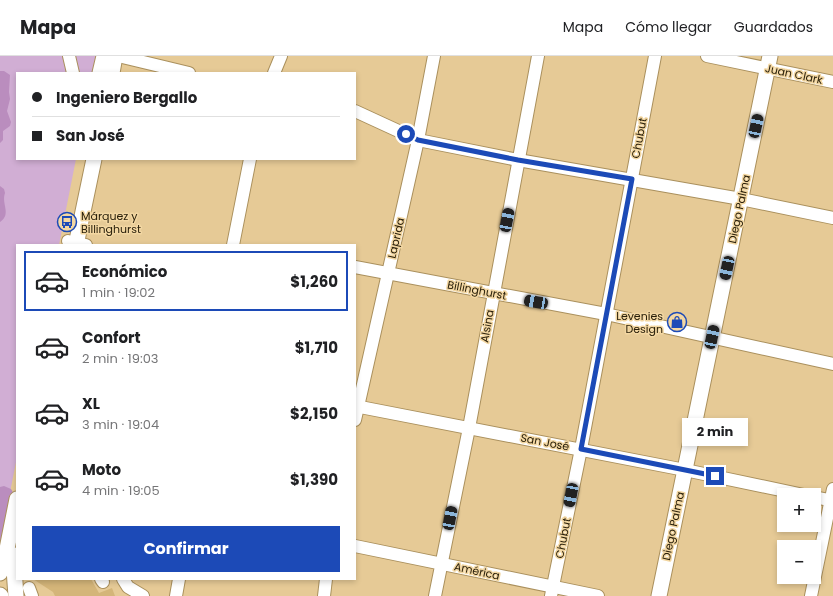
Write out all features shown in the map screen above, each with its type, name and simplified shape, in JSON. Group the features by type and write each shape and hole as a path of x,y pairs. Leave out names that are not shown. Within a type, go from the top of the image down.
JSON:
{"main road":[{"path":"100,72 104,56"},
{"path":"112,72 117,56"},
{"name":"Diego Palma","path":"659,596 769,62"},
{"path":"75,244 84,160"},
{"path":"75,244 94,160"},
{"path":"0,573 5,559 16,504"},
{"path":"16,560 14,569 16,596"}],"street":[{"path":"69,56 73,72"},
{"path":"117,56 185,72"},
{"path":"274,72 281,56"},
{"name":"Laprida","path":"356,406 418,140 434,56"},
{"name":"Alsina","path":"435,596 469,428 538,56"},
{"name":"Chubut","path":"552,591 581,449 655,56"},
{"name":"Juan Clark","path":"707,56 769,62 833,82"},
{"path":"356,111 418,140 518,160 741,199 833,218"},
{"path":"233,244 250,160"},
{"name":"Billinghurst","path":"356,267 606,314 833,364"},
{"name":"San José","path":"356,406 581,449 777,489"},
{"path":"811,596 832,497 821,497"},
{"name":"América","path":"356,546 441,563 552,591 598,596"},
{"path":"124,580 128,587 143,596"},
{"path":"176,596 179,580"},
{"path":"324,596 326,580"}],"shaded area":[{"path":"0,56 97,56 94,72 16,72 16,160 76,160 59,244 16,244 16,462 0,543"},
{"path":"0,71 4,71 10,75 10,99 7,111 11,122 10,126 3,131 3,140 0,143"},
{"path":"0,186 4,189 5,193 4,201 6,212 5,216 0,222"},
{"path":"4,486 11,489 14,494 0,549 0,487"}],"building":[{"path":"35,580 92,580 99,593 112,588 115,596 55,596 53,592"}],"place":[{"name":"Márquez y Billinghurst","path":"67,222"},
{"name":"Levenies Design","path":"677,322"}],"route":[{"path":"406,134 418,140 504,157 632,179 581,449 715,476"}]}
